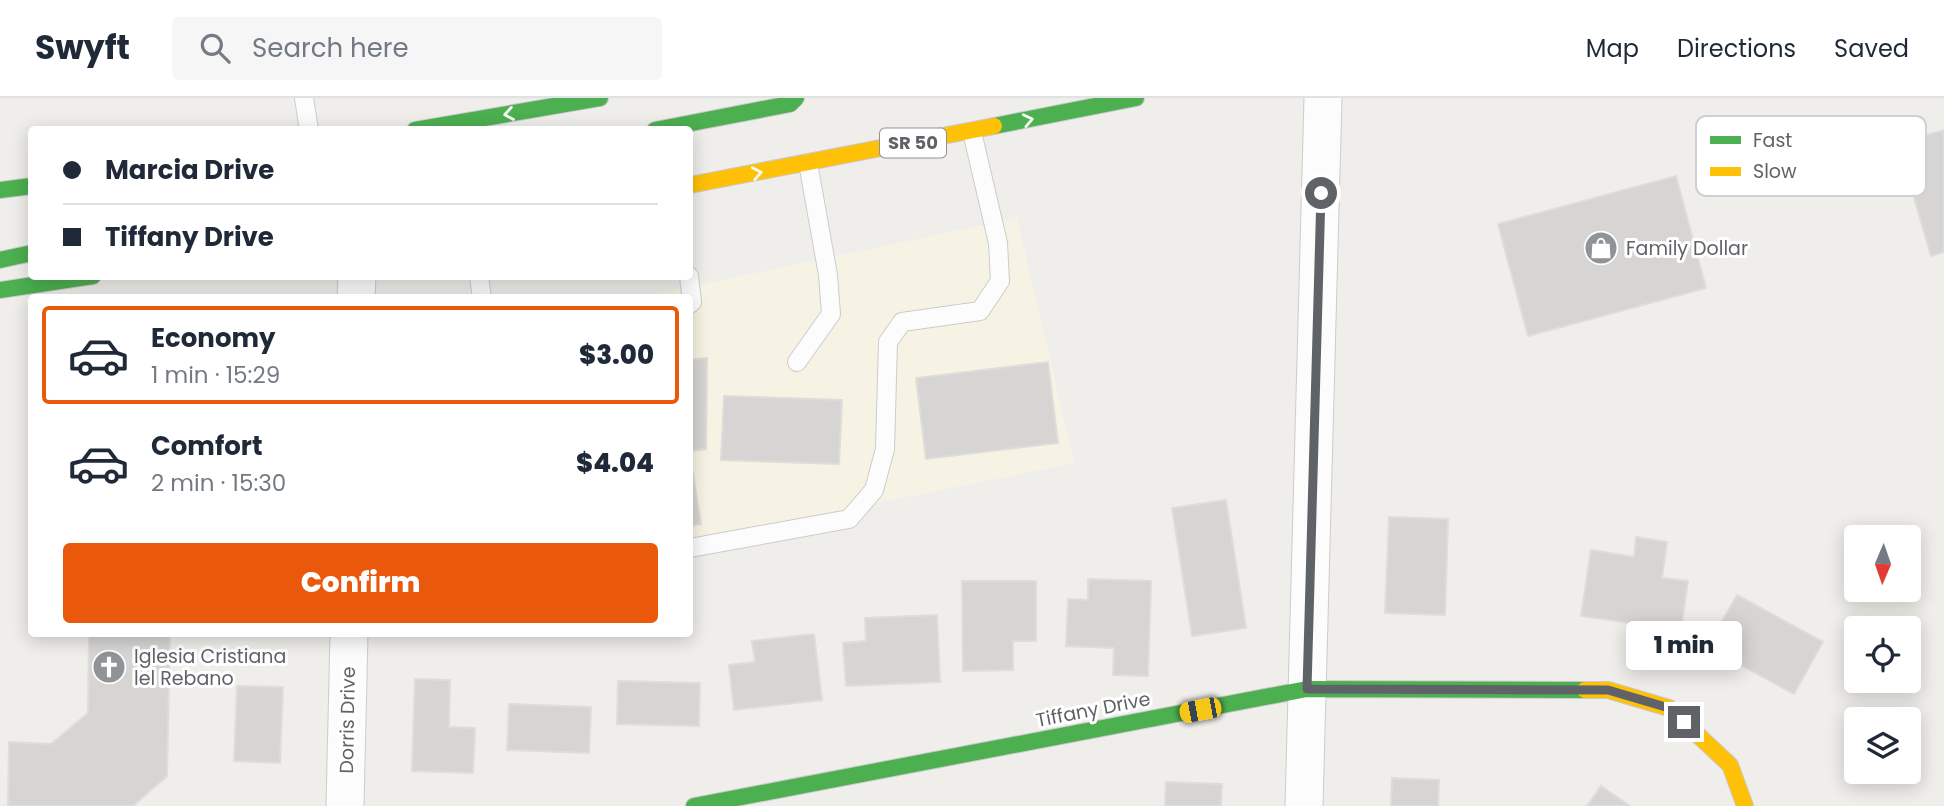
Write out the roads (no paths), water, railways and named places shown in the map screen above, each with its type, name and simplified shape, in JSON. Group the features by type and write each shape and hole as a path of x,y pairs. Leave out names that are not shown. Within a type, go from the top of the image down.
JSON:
{"main road":[{"path":"438,126 600,98"},
{"path":"676,126 790,104 796,98"},
{"name":"SR 50","path":"693,185 1136,98"},
{"path":"972,132 999,106"},
{"path":"0,190 28,186"},
{"path":"0,260 28,254"},
{"path":"0,290 66,280"},
{"name":"Tiffany Drive","path":"694,806 824,794 1307,689 1608,690 1669,708 1730,765 1745,806"}],"street":[{"path":"1304,806 1324,98"},
{"name":"Dorris Drive","path":"345,806 349,637"}],"lane":[{"path":"304,98 308,126"},
{"path":"693,547 849,519 874,490 884,449 888,342 902,322 980,311 1000,281 998,243 972,132"},
{"path":"797,362 831,314 828,275 808,163"}],"place":[{"name":"Family Dollar","path":"1601,248"},
{"name":"Iglesia Cristiana lel Rebano","path":"109,667"}]}
